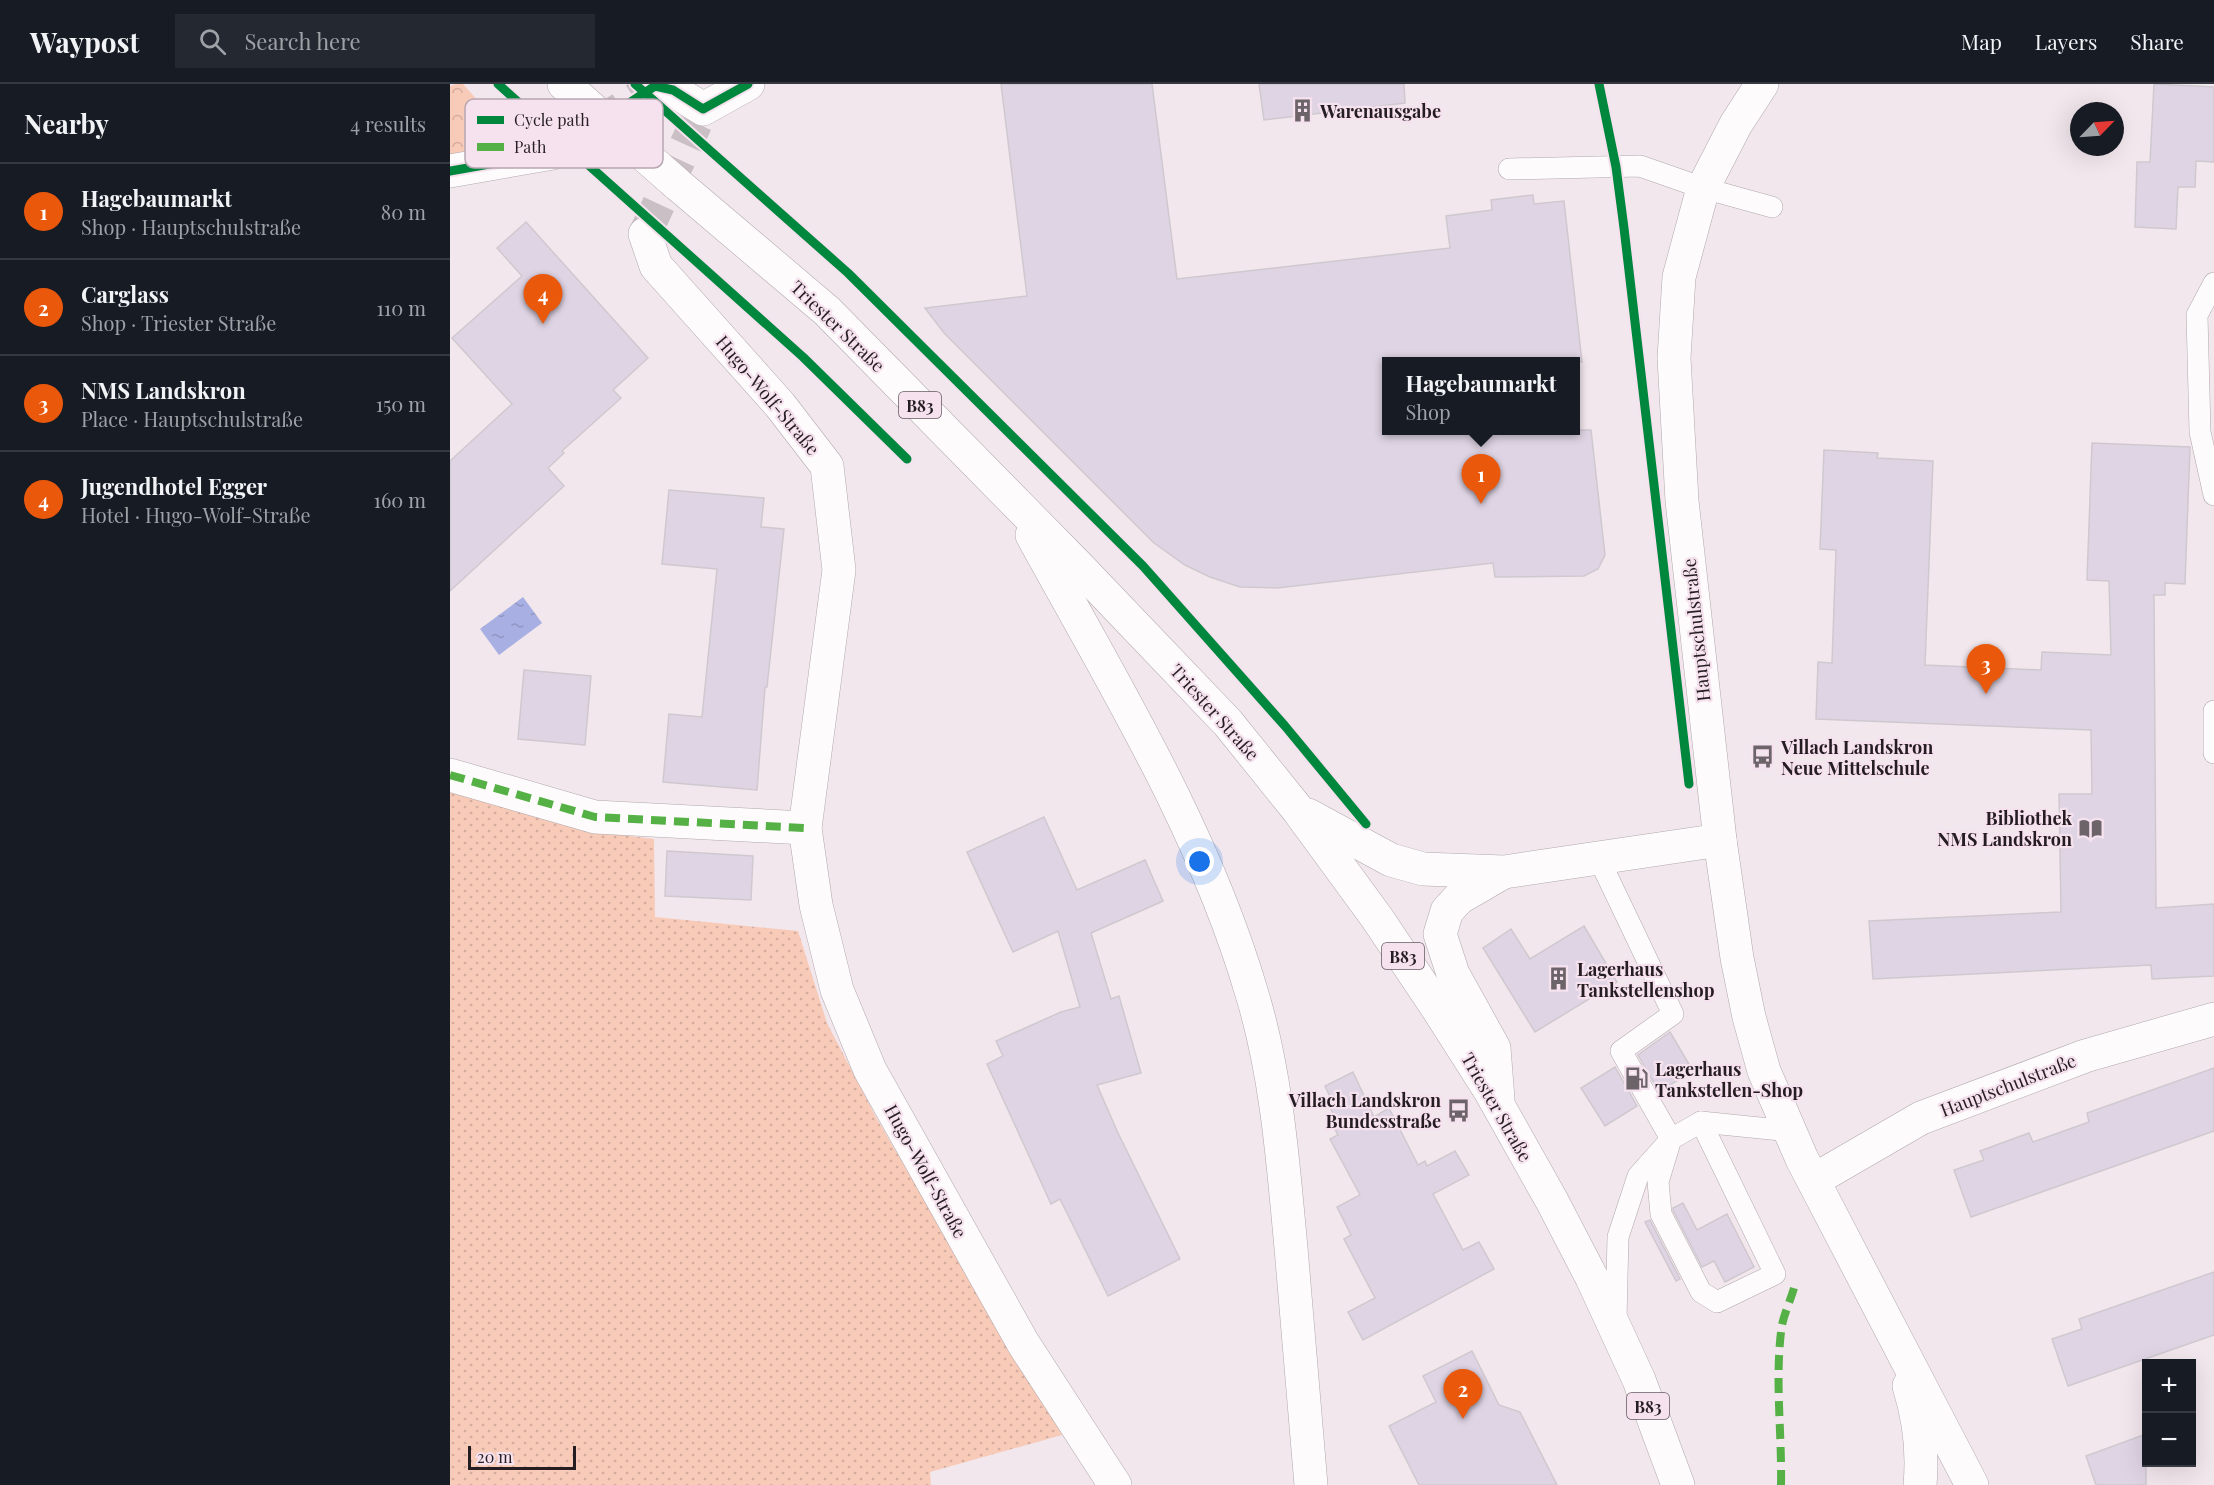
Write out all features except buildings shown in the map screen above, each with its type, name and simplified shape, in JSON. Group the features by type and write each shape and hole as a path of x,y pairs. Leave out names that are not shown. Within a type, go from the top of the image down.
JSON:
{"main road":[{"name":"Triester Straße","path":"564,84 581,99"},
{"path":"655,86 673,90 699,116 747,84"},
{"name":"Hauptschulstraße","path":"1762,84 1736,124 1703,188 1679,277 1674,358 1682,501 1720,840 1737,958 1749,1017 1764,1071 1790,1131 1894,1339 1972,1485"},
{"path":"450,171 467,168"},
{"name":"Triester Straße","path":"661,168 827,311 1228,723 1298,810 1377,918 1436,1006 1552,1202 1639,1380 1678,1485"},
{"name":"Hugo-Wolf-Straße","path":"645,234 656,266 780,405 827,466 839,570 805,828 816,905 837,990 870,1070 1023,1343 1115,1485"},
{"path":"1012,499 1184,814 1226,914 1253,995 1272,1079 1285,1182 1311,1485"},
{"path":"450,775 595,817 805,828"},
{"path":"1298,810 1391,860 1424,869 1504,872 1720,840"},
{"path":"1498,1108 1494,1048 1453,974 1440,934 1447,911 1459,898 1504,872"},
{"name":"Hauptschulstraße","path":"1814,1180 1921,1118 2085,1056 2214,1019"},
{"name":"Hauptschulstraße","path":"1894,1339 1916,1409 1922,1463 1920,1485"}],"lane":[{"path":"1509,169 1640,166 1703,188 1772,207"},
{"path":"2214,284 2196,315 2200,432 2214,495"},
{"path":"2214,711 2214,753"},
{"path":"1598,857 1673,1014 1621,1051 1671,1139 1658,1182 1661,1214 1701,1292 1717,1302 1775,1274 1701,1122"},
{"path":"1616,1329 1618,1237 1638,1176 1671,1139 1701,1122 1790,1131"}],"green space":[{"path":"463,84 476,99 465,99 465,168 478,168 450,174 450,86"},
{"path":"450,786 589,831 654,839 655,917 798,931 827,1023 877,1119 1062,1435 930,1472 931,1485 450,1485"}],"water":[{"path":"523,597 542,623 499,655 480,629"}],"tunnel":[{"path":"635,99 655,86"},
{"path":"645,234 696,123"}],"marked path":[{"path":"450,775 595,817 805,828"},
{"path":"1781,1485 1779,1351 1783,1321 1794,1288"}],"cycle path":[{"path":"498,84 515,99"},
{"path":"635,84 652,99"},
{"path":"635,99 655,86 673,90 703,109 748,84"},
{"path":"1599,84 1616,167 1624,228 1689,784"},
{"path":"663,109 848,273 1143,566 1285,726 1366,824"},
{"path":"450,171 467,168"},
{"path":"592,168 803,357 907,459"}],"place":[{"name":"Warenausgabe","path":"1302,111"},
{"name":"Jugendhotel Egger","path":"543,324"},
{"name":"Hagebaumarkt","path":"1481,504"},
{"name":"NMS Landskron","path":"1986,694"},
{"name":"Villach Landskron Neue Mittelschule","path":"1763,757"},
{"name":"Bibliothek NMS Landskron","path":"2090,828"},
{"name":"Lagerhaus Tankstellenshop","path":"1559,979"},
{"name":"Lagerhaus Tankstellen-Shop","path":"1637,1079"},
{"name":"Villach Landskron Bundesstraße","path":"1459,1110"},
{"name":"Carglass","path":"1463,1419"}]}
